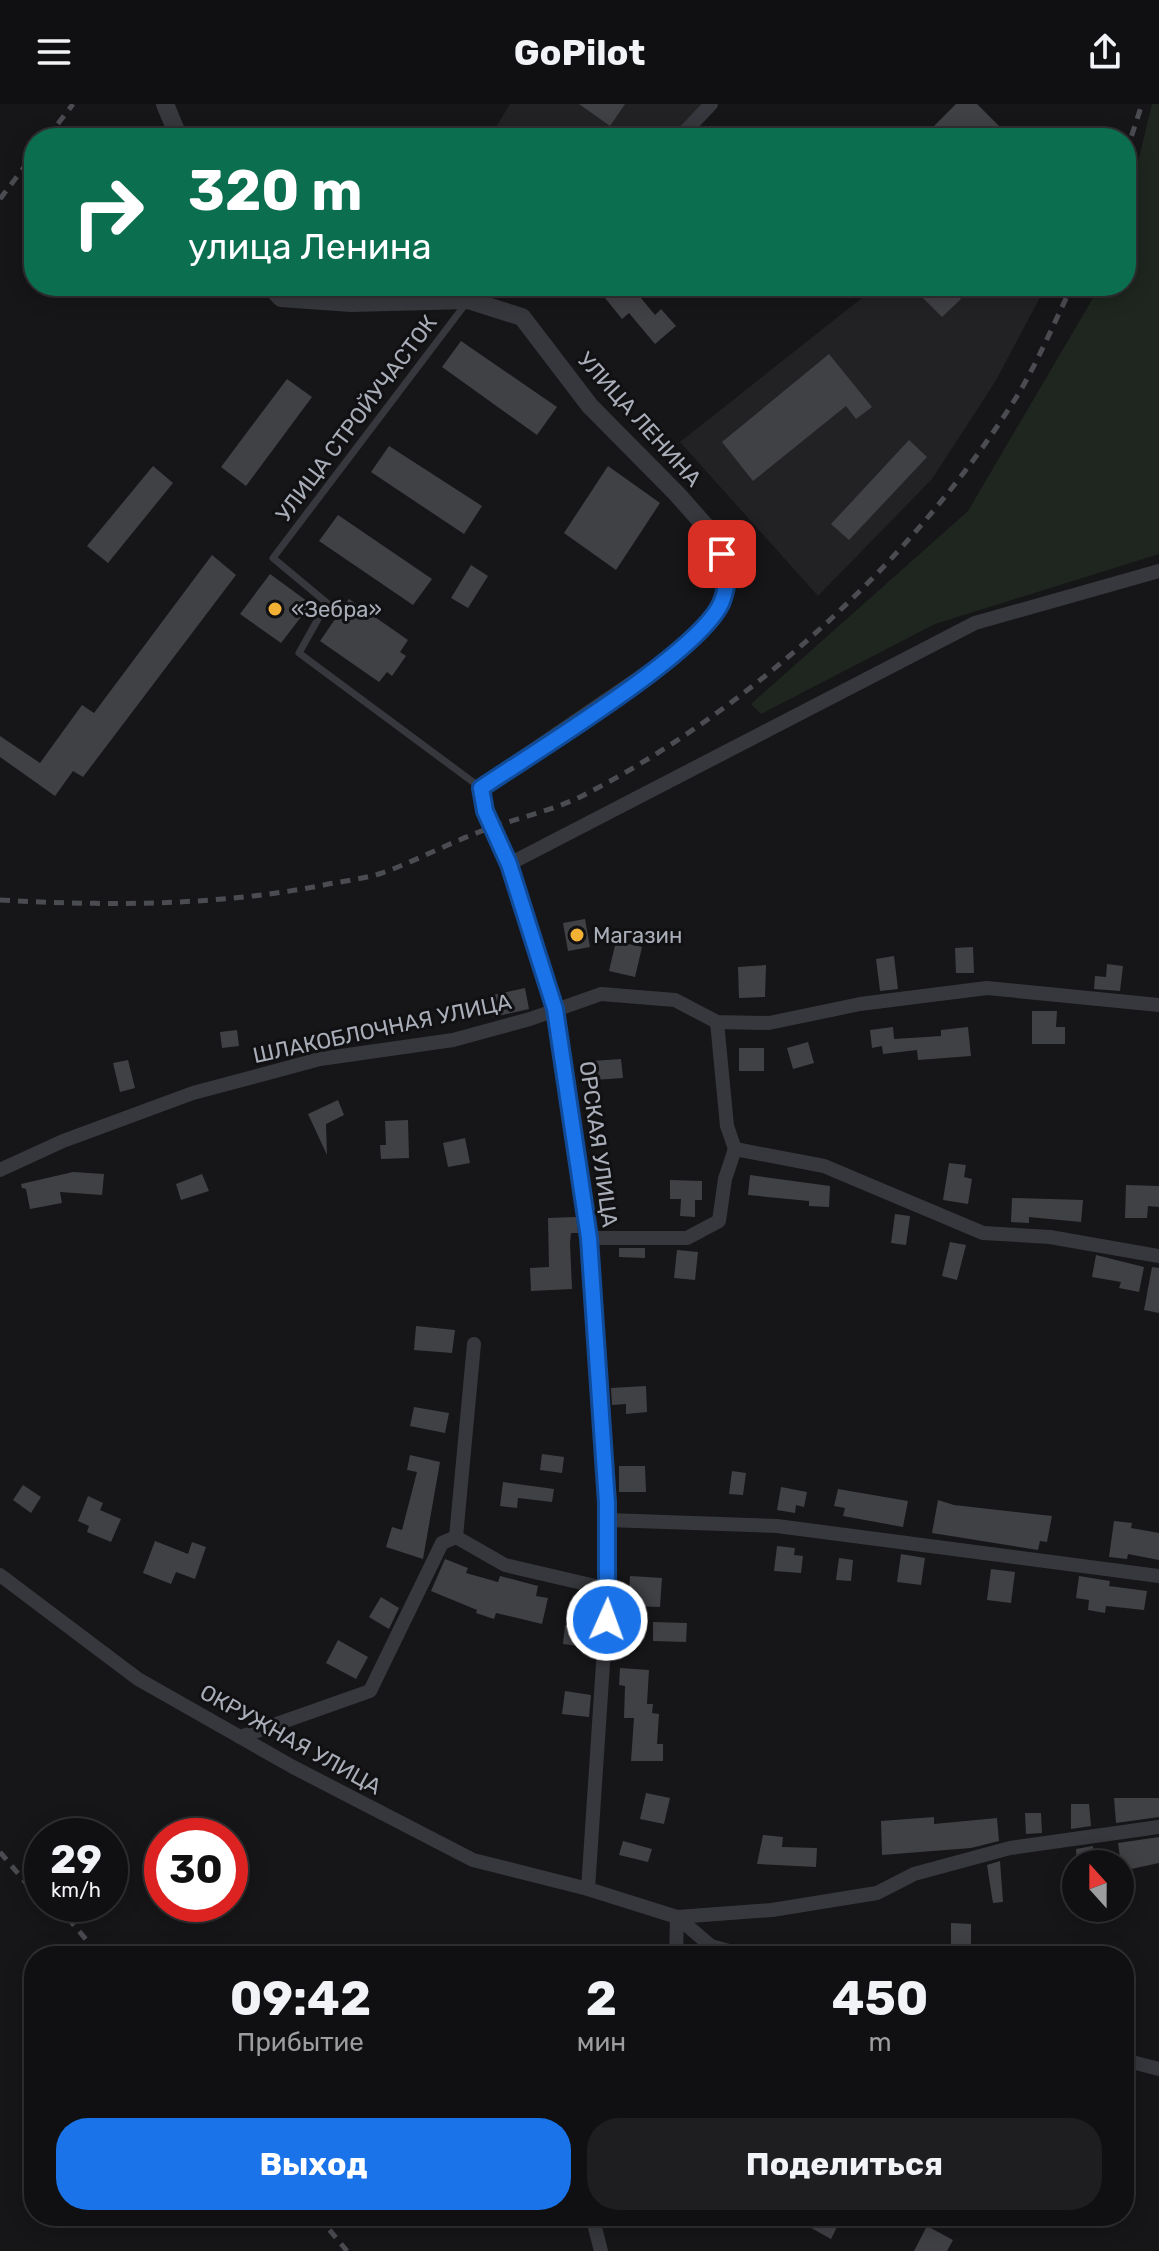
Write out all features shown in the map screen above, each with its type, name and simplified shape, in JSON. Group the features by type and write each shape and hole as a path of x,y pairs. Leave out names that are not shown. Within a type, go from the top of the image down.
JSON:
{"street":[{"path":"165,104 175,128"},
{"path":"688,128 711,104"},
{"name":"УЛИЦА ЛЕНИНА","path":"279,296 351,303 468,300 522,317 590,406 708,529 722,554 729,576 722,603 708,623 670,659 481,788"},
{"path":"468,300 475,296"},
{"path":"509,864 975,623 1159,571"},
{"name":"ОРСКАЯ УЛИЦА","path":"481,788 485,811 509,864 555,1009 589,1238 608,1520 608,1589 588,1889"},
{"name":"ШЛАКОБЛОЧНАЯ УЛИЦА","path":"0,1170 63,1141 193,1093 320,1059 453,1040 601,994 675,1000 717,1022 769,1023 860,1004 987,988 1159,1005"},
{"path":"589,1238 687,1238 719,1221 725,1179 735,1149 727,1126 717,1022"},
{"path":"735,1149 824,1166 983,1233 1050,1237 1159,1256"},
{"path":"456,1537 474,1344"},
{"path":"608,1520 777,1526 1159,1576"},
{"path":"456,1537 505,1565 608,1589"},
{"path":"240,1737 370,1691 442,1543 456,1537"},
{"name":"ОКРУЖНАЯ УЛИЦА","path":"0,1575 138,1679 240,1737 473,1860 588,1889 677,1917"},
{"path":"677,1917 772,1910 877,1893 914,1874 1010,1848 1159,1827"},
{"path":"676,1946 677,1917"},
{"path":"677,1917 711,1946"},
{"path":"1134,2063 1159,2069"},
{"path":"597,2226 601,2251"}],"lane":[{"name":"УЛИЦА СТРОЙУЧАСТОК","path":"468,300 273,558 327,603 299,653 481,788"}],"shaded area":[{"path":"510,104 701,104 687,128 495,128"},
{"path":"1152,104 1159,104 1159,554 935,624 761,714 751,704 968,511 1094,296 1136,296 1136,170"},
{"path":"864,296 1041,296 995,382 932,479 818,596 680,442"}],"building":[{"path":"579,104 625,104 610,126"},
{"path":"956,104 977,104 1001,128 932,128"},
{"path":"603,296 639,296 655,315 661,309 676,326 655,344 629,313 622,319"},
{"path":"958,296 961,299 942,317 923,298"},
{"path":"461,341 557,407 537,435 442,367"},
{"path":"829,354 872,407 856,419 846,406 753,481 722,442"},
{"path":"287,379 312,397 246,486 221,467"},
{"path":"909,440 927,457 849,540 831,524"},
{"path":"389,446 482,506 464,534 371,472"},
{"path":"153,466 173,483 108,563 87,546"},
{"path":"608,466 660,503 616,570 564,533"},
{"path":"338,515 432,579 413,605 319,541"},
{"path":"212,555 236,575 83,777 73,771 55,796 0,757 0,736 40,763 82,705 94,713"},
{"path":"471,565 488,576 468,608 451,598"},
{"name":"«Зебра»","path":"270,574 311,604 281,643 240,614"},
{"path":"349,599 408,640 400,652 406,656 392,676 387,672 379,682 320,641"},
{"name":"Магазин","path":"585,919 590,947 568,951 563,923"},
{"path":"616,941 642,947 635,977 609,971"},
{"path":"973,947 974,973 956,973 955,948"},
{"path":"894,956 898,989 880,991 876,959"},
{"path":"1107,964 1123,966 1120,991 1094,989 1095,976 1106,977"},
{"path":"766,965 765,997 739,998 738,967"},
{"path":"525,988 529,1009 493,1017 489,996"},
{"path":"1032,1011 1057,1011 1056,1027 1065,1027 1065,1044 1032,1044"},
{"path":"893,1027 894,1039 941,1036 941,1030 968,1027 971,1056 918,1060 917,1050 883,1054 882,1046 872,1048 870,1030"},
{"path":"237,1030 239,1046 222,1048 220,1032"},
{"path":"808,1042 814,1063 793,1069 787,1048"},
{"path":"739,1048 764,1048 764,1071 739,1071"},
{"path":"621,1059 623,1078 594,1080 592,1061"},
{"path":"128,1060 135,1088 120,1092 113,1063"},
{"path":"338,1100 344,1115 326,1124 327,1155 308,1114"},
{"path":"408,1120 409,1158 381,1159 380,1145 386,1145 385,1121"},
{"path":"465,1138 470,1163 448,1167 443,1143"},
{"path":"949,1163 966,1165 964,1177 972,1179 968,1204 943,1200"},
{"path":"73,1172 104,1174 102,1195 60,1192 62,1203 30,1209 26,1189 21,1184"},
{"path":"202,1174 209,1191 181,1200 176,1184"},
{"path":"750,1175 830,1186 829,1207 809,1206 809,1201 748,1195"},
{"path":"670,1180 702,1181 702,1200 695,1200 695,1217 680,1216 681,1199 670,1199"},
{"path":"1126,1185 1159,1186 1159,1207 1148,1206 1147,1218 1125,1218"},
{"path":"1012,1198 1083,1200 1081,1222 1029,1217 1029,1223 1011,1222"},
{"path":"895,1214 910,1216 906,1245 891,1243"},
{"path":"576,1217 578,1233 571,1233 570,1243 572,1289 531,1291 530,1268 549,1267 548,1218"},
{"path":"950,1242 966,1245 957,1280 942,1276"},
{"path":"619,1248 645,1248 645,1258 619,1257"},
{"path":"677,1250 698,1252 695,1280 674,1278"},
{"path":"1096,1255 1144,1267 1139,1292 1119,1288 1121,1282 1092,1277"},
{"path":"1152,1267 1159,1268 1159,1313 1144,1310"},
{"path":"416,1326 455,1330 452,1353 414,1350"},
{"path":"646,1386 647,1412 626,1414 626,1404 612,1405 611,1388"},
{"path":"414,1407 449,1413 445,1433 410,1426"},
{"path":"542,1454 564,1457 562,1473 540,1470"},
{"path":"410,1455 440,1462 423,1559 386,1547 392,1527 402,1530 417,1472 407,1470"},
{"path":"619,1466 645,1466 646,1492 619,1492"},
{"path":"732,1471 746,1473 743,1495 729,1494"},
{"path":"503,1482 554,1489 552,1502 518,1498 517,1508 500,1506"},
{"path":"23,1485 41,1497 31,1513 13,1500"},
{"path":"781,1487 807,1492 804,1507 796,1505 795,1513 777,1510"},
{"path":"838,1489 908,1501 903,1527 843,1516 845,1508 834,1506"},
{"path":"88,1496 103,1503 100,1510 121,1519 111,1542 87,1532 89,1526 78,1521"},
{"path":"938,1500 954,1505 1052,1516 1047,1542 1040,1541 1038,1550 932,1533"},
{"path":"1114,1521 1132,1523 1131,1528 1159,1533 1159,1560 1128,1554 1127,1559 1109,1557"},
{"path":"155,1541 188,1554 192,1542 206,1547 195,1579 176,1572 171,1584 143,1573"},
{"path":"777,1546 795,1548 794,1555 803,1556 801,1573 774,1571"},
{"path":"901,1554 925,1558 921,1585 897,1582"},
{"path":"839,1558 853,1560 851,1581 836,1580"},
{"path":"445,1559 468,1568 466,1573 498,1582 500,1576 538,1586 536,1596 548,1598 542,1624 496,1613 494,1619 431,1591"},
{"path":"991,1569 1015,1572 1011,1603 987,1600"},
{"path":"630,1576 662,1578 660,1607 628,1606"},
{"path":"1079,1576 1110,1581 1109,1586 1147,1591 1144,1610 1106,1606 1105,1613 1088,1610 1089,1600 1076,1598"},
{"path":"381,1597 399,1608 389,1629 369,1617"},
{"path":"653,1622 687,1623 686,1642 653,1641"},
{"path":"565,1625 595,1629 594,1648 563,1644"},
{"path":"338,1640 368,1657 356,1679 326,1663"},
{"path":"620,1668 649,1670 647,1704 653,1704 652,1713 659,1714 657,1744 663,1744 663,1761 631,1761 634,1718 624,1718 625,1686 619,1685"},
{"path":"565,1691 591,1695 589,1717 562,1714"},
{"path":"646,1793 670,1798 664,1824 640,1819"},
{"path":"1114,1798 1159,1798 1159,1817 1116,1823"},
{"path":"1071,1804 1089,1804 1091,1826 1071,1829"},
{"path":"1025,1813 1041,1813 1042,1833 1026,1834"},
{"path":"934,1817 934,1824 997,1818 999,1841 971,1848 882,1855 881,1821"},
{"path":"763,1835 783,1837 782,1847 817,1848 816,1867 757,1864"},
{"path":"1159,1837 1159,1863 1134,1868 1134,1850 1119,1850 1118,1843"},
{"path":"623,1841 652,1849 648,1862 619,1855"},
{"path":"1093,1846 1093,1850 1076,1849"},
{"path":"1000,1861 1003,1902 993,1903 987,1865"},
{"path":"951,1923 971,1924 971,1946 951,1946"},
{"path":"808,2226 838,2226 831,2239"},
{"path":"927,2226 953,2240 947,2251 914,2251"}],"railway":[{"path":"55,128 73,104"},
{"path":"1134,128 1142,104"},
{"path":"0,199 24,167"},
{"path":"0,900 81,903 203,901 284,892 368,877 586,794 711,717 771,671 882,568 933,512 1019,393 1067,296"},
{"path":"0,1852 24,1881"},
{"path":"71,1922 92,1946"},
{"path":"326,2226 347,2251"}],"place":[{"name":"«Зебра»","path":"275,609"},
{"name":"Магазин","path":"577,935"}],"route":[{"path":"607,1620 607,1503 589,1238 555,1009 509,864 485,811 481,788 670,659 708,623 722,603 729,576 722,554"}]}
